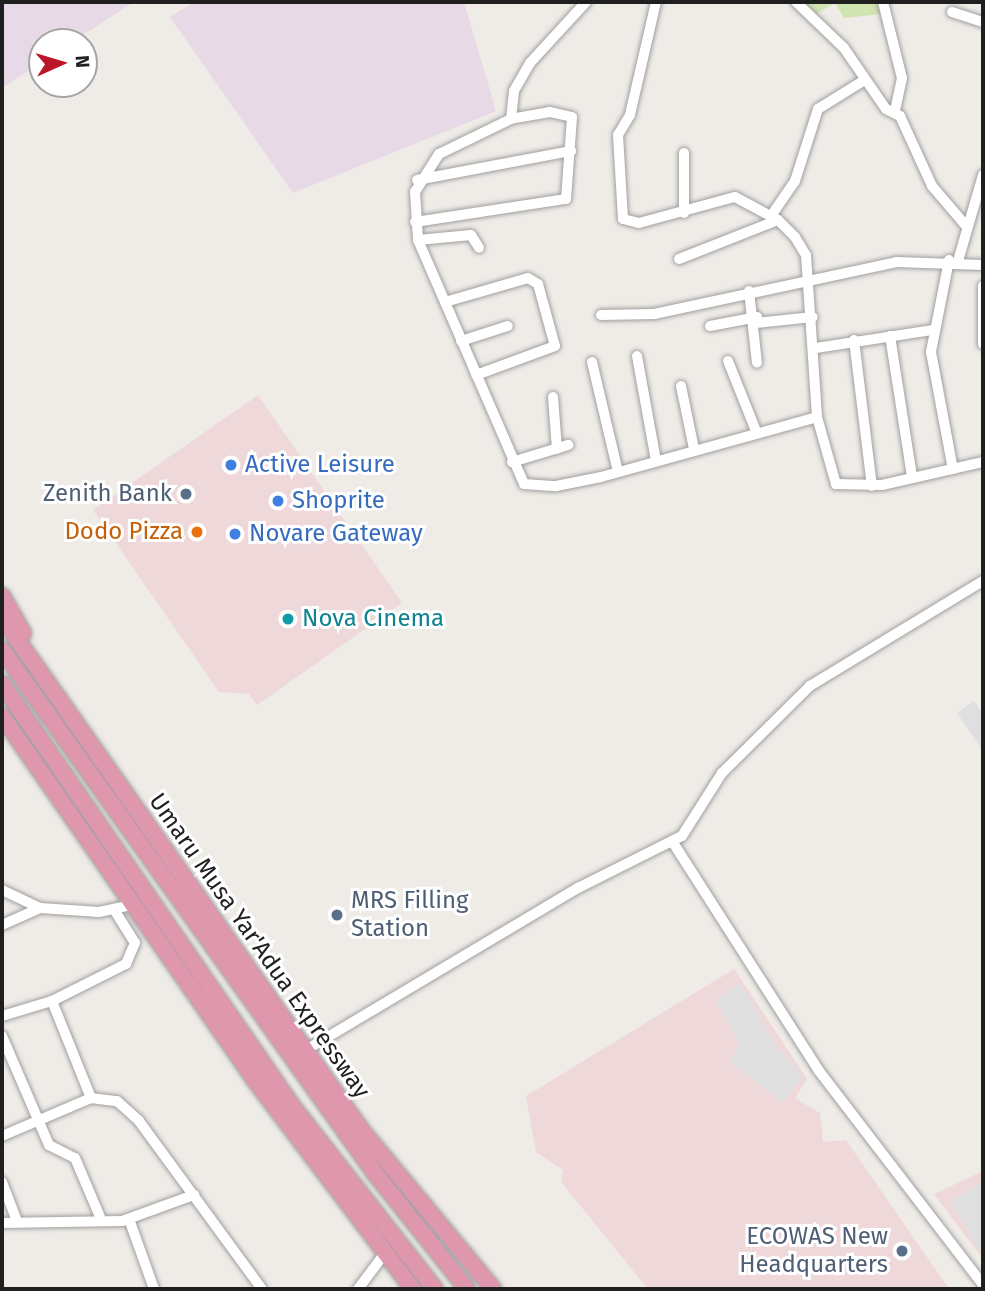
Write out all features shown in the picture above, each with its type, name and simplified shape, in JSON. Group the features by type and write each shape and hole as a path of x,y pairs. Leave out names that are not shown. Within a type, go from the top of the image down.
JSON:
{"highway":[{"path":"2,596 35,665"},
{"name":"Umaru Musa Yar'Adua Expressway","path":"2,618 362,1131 493,1289"},
{"name":"Umaru Musa Yar'Adua Expressway","path":"2,650 177,899 467,1289"},
{"path":"2,684 292,1106 435,1289"},
{"path":"2,716 188,985 413,1289"},
{"path":"77,727 106,800"},
{"path":"32,759 92,813"},
{"path":"177,899 235,950"},
{"path":"153,902 188,985"}],"street":[{"path":"511,119 514,91 530,63 586,2"},
{"path":"656,2 630,115 618,135 622,213 632,224 684,213 735,197 775,218 806,255 816,348 817,417 836,484 872,486 983,462"},
{"path":"796,2 844,48 863,81 895,112 932,186 967,227"},
{"path":"883,2 902,78 895,112"},
{"path":"952,12 983,22"},
{"path":"679,259 775,218 795,181 818,109 863,81"},
{"path":"415,222 563,202 571,151 572,117 550,113 511,119 439,154 417,180 415,222 418,240 512,462 524,484 539,486 618,472 756,431 817,417"},
{"path":"417,180 571,151"},
{"path":"684,153 684,213"},
{"path":"953,469 932,330 983,175"},
{"path":"418,240 471,235 479,248"},
{"path":"601,315 654,314 749,291 895,262 953,260 983,265"},
{"path":"444,302 528,278 538,284 555,346 475,375"},
{"path":"983,286 983,344"},
{"path":"749,291 756,320 757,363"},
{"path":"710,326 813,317"},
{"path":"461,341 508,326"},
{"path":"816,348 932,330"},
{"path":"890,336 912,477"},
{"path":"854,340 872,486"},
{"path":"637,356 656,461"},
{"path":"728,361 756,431"},
{"path":"592,362 618,472"},
{"path":"681,386 694,449"},
{"path":"512,462 562,447 552,397"},
{"path":"306,1050 538,911 682,836 722,773 810,686 983,581"},
{"path":"672,841 818,1071 983,1286"},
{"path":"2,890 40,908 114,909 133,905"},
{"path":"2,925 40,908"},
{"path":"2,1016 52,1001 132,957 135,943 114,909"},
{"path":"52,1001 91,1098"},
{"path":"2,1036 49,1145 75,1158 100,1217"},
{"path":"2,1136 91,1098 110,1098 128,1109 262,1289"},
{"path":"2,1182 17,1221"},
{"path":"2,1223 100,1217 129,1219 194,1195"},
{"path":"129,1219 154,1289"},
{"path":"358,1289 385,1253"}],"shaded area":[{"path":"2,2 134,2 94,28 28,28 28,71 2,88"},
{"path":"194,2 464,2 496,111 293,193 170,17"},
{"path":"258,395 402,603 257,705 249,694 219,692 93,510"},
{"path":"974,701 983,714 983,751 957,713"},
{"path":"734,969 807,1079 795,1098 820,1113 823,1142 846,1140 949,1289 648,1289 561,1182 563,1170 536,1152 526,1096"},
{"path":"740,983 777,1047 803,1076 782,1103 730,1062 740,1044 715,1000"},
{"path":"983,1171 983,1259 934,1194"},
{"path":"981,1183 983,1246 978,1249 950,1201"}],"green space":[{"path":"801,2 881,2 882,14 844,18 835,3 814,15"}],"place":[{"name":"Active Leisure","path":"231,465"},
{"name":"Zenith Bank","path":"186,494"},
{"name":"Shoprite","path":"278,501"},
{"name":"Dodo Pizza","path":"197,532"},
{"name":"Novare Gateway","path":"235,534"},
{"name":"Nova Cinema","path":"288,619"},
{"name":"MRS Filling Station","path":"337,915"},
{"name":"ECOWAS New Headquarters","path":"902,1251"}]}
